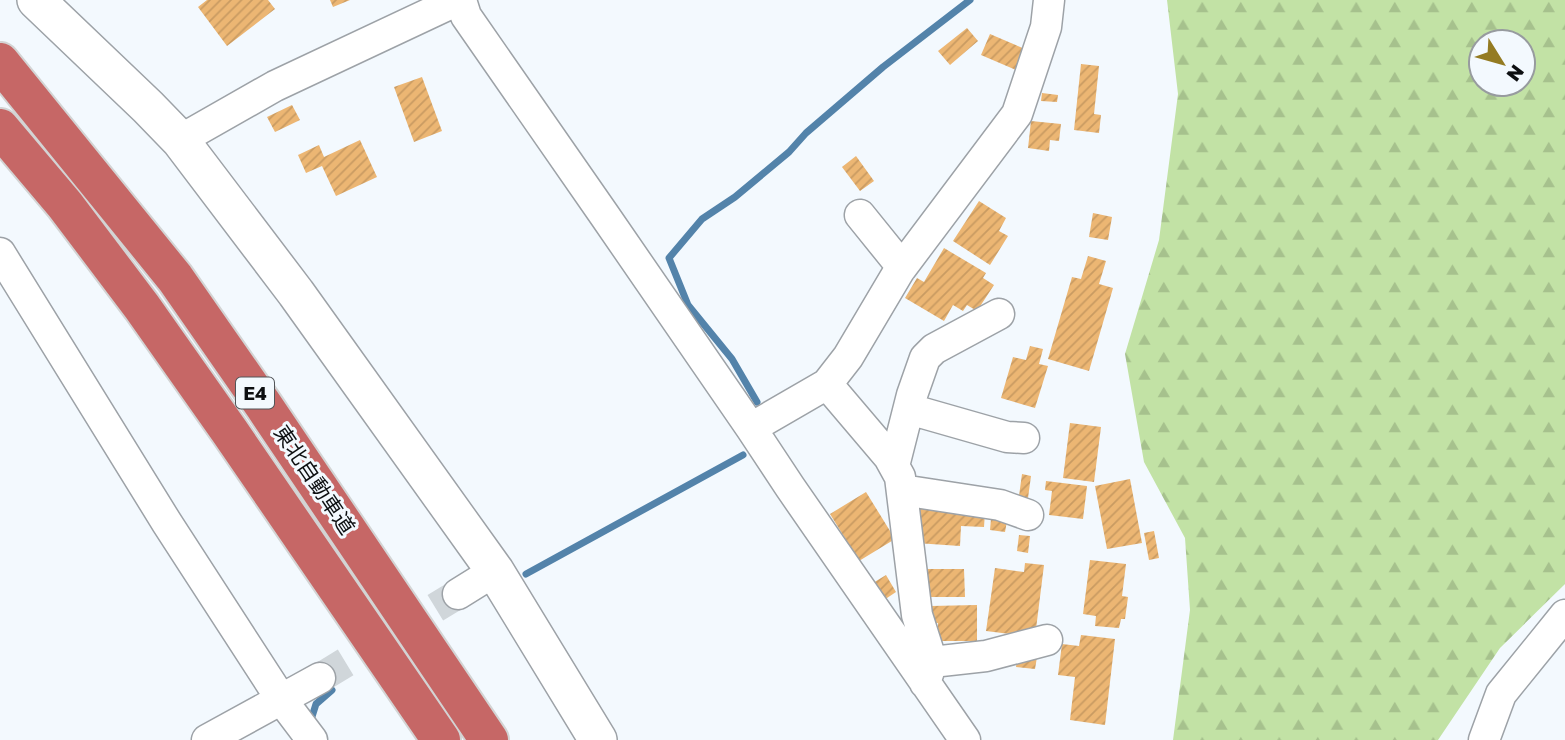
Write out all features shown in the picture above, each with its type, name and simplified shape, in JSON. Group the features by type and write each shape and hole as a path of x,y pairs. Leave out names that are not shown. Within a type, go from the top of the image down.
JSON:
{"highway":[{"name":"東北自動車道","path":"0,62 174,278 280,429 489,740"},
{"name":"東北自動車道","path":"0,128 65,205 142,307 440,740"}],"street":[{"path":"36,0 180,140 296,293 495,571 598,740"},
{"path":"180,140 275,86 460,0 466,16 790,487 929,672 965,740"},
{"path":"751,428 827,384 848,357 902,267 1017,114 1046,27 1049,0"},
{"path":"860,215 902,267"},
{"path":"0,253 167,523 281,699 307,733"},
{"path":"898,478 909,410 925,358 934,349 999,314"},
{"path":"827,384 889,457 898,478 917,615 929,672"},
{"path":"909,410 1007,437 1024,438"},
{"path":"898,478 1028,515"},
{"path":"458,594 495,571"},
{"path":"1484,740 1501,694 1565,615"},
{"path":"929,672 1047,640"},
{"path":"207,740 320,678"}],"green space":[{"path":"1167,0 1565,0 1565,584 1500,648 1438,740 1173,740 1190,610 1185,538 1144,462 1125,354 1159,240 1178,94"}],"building":[{"path":"207,0 268,0 275,9 227,46 198,7"},
{"path":"330,0 350,0 333,7"},
{"path":"967,28 978,41 950,65 938,51"},
{"path":"990,34 1025,49 1016,70 981,55"},
{"path":"1081,64 1099,66 1094,114 1101,115 1099,133 1074,130"},
{"path":"422,77 442,131 414,142 394,87"},
{"path":"1042,93 1058,95 1057,102 1041,101"},
{"path":"292,105 300,120 275,132 267,117"},
{"path":"1031,121 1061,124 1059,141 1050,140 1049,151 1028,148"},
{"path":"360,140 377,177 336,196 322,166 306,173 298,155 319,145 324,157"},
{"path":"856,156 874,181 860,191 842,167"},
{"path":"979,201 1006,218 999,231 1008,236 990,265 953,241"},
{"path":"1093,213 1112,217 1108,240 1089,237"},
{"path":"944,248 986,273 983,278 994,285 977,311 967,305 963,311 953,305 944,321 905,298 917,278 924,282"},
{"path":"1088,256 1106,261 1099,284 1113,288 1089,371 1048,359 1072,277 1081,279"},
{"path":"1030,346 1043,349 1039,364 1048,366 1035,408 1001,398 1013,357 1026,360"},
{"path":"1070,423 1101,427 1094,482 1063,478"},
{"path":"1022,474 1031,476 1028,498 1019,496"},
{"path":"1130,479 1142,543 1107,549 1095,486"},
{"path":"1046,481 1087,486 1083,519 1049,515 1052,491 1045,490"},
{"path":"866,492 895,539 859,561 830,514"},
{"path":"919,507 985,512 984,527 961,526 960,546 916,543"},
{"path":"991,519 1007,521 1005,532 990,530"},
{"path":"1154,531 1159,558 1149,560 1144,533"},
{"path":"1019,535 1030,536 1028,553 1017,551"},
{"path":"1090,560 1126,564 1122,596 1128,597 1125,619 1121,619 1119,628 1095,626 1096,616 1083,614"},
{"path":"1025,563 1044,565 1035,637 986,631 995,568 1024,572"},
{"path":"924,569 964,569 965,597 924,597"},
{"path":"886,575 896,592 884,600 873,583"},
{"path":"977,605 977,641 938,641 938,623 931,624 931,606"},
{"path":"1081,635 1115,639 1105,725 1070,720 1075,677 1058,675 1062,644 1079,646"},
{"path":"1018,654 1037,657 1035,669 1016,667"}],"waterway":[{"path":"757,402 732,359 688,305 669,258 702,219 735,197 883,67 970,0"},
{"path":"526,574 743,455"},
{"path":"310,723 316,704 332,690"}],"tunnel":[{"path":"320,678 458,594"}]}
